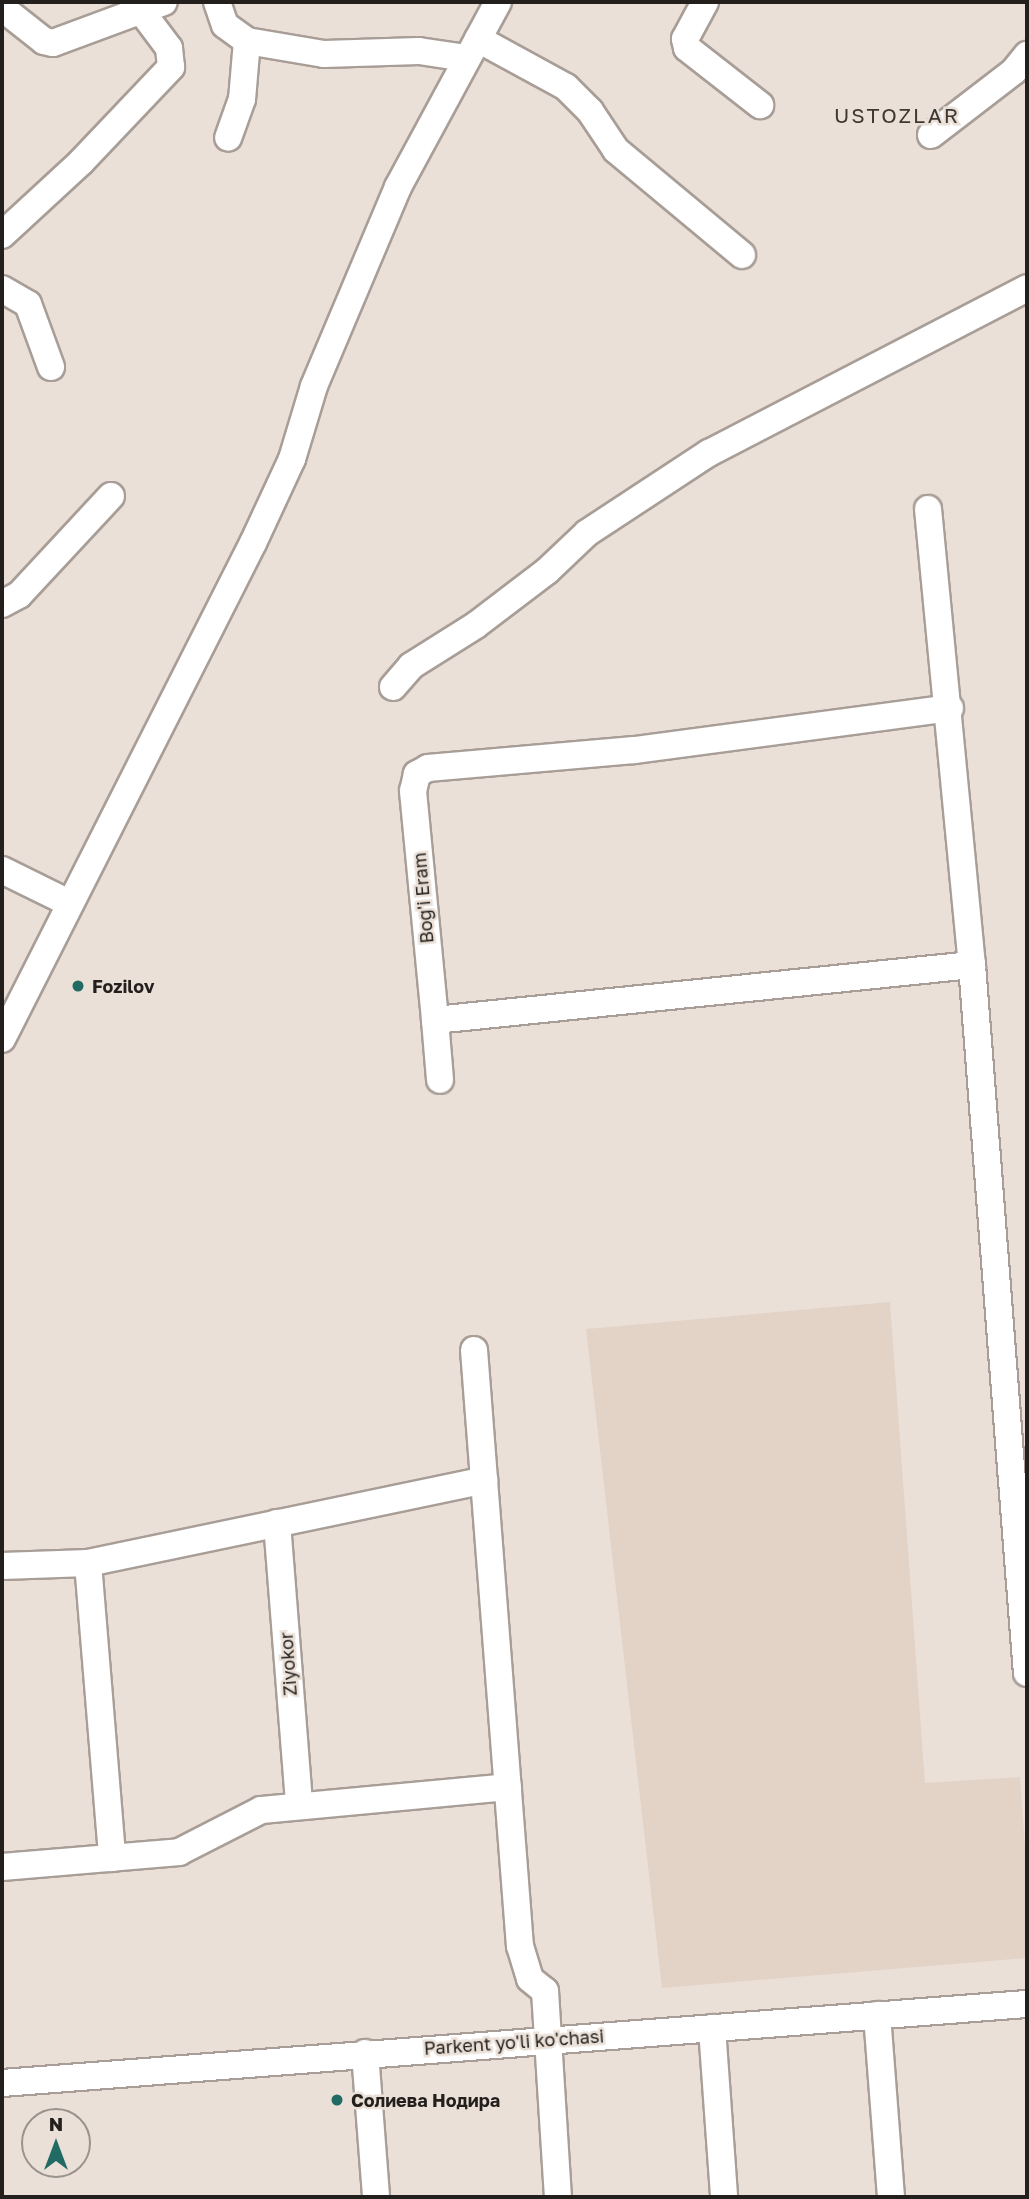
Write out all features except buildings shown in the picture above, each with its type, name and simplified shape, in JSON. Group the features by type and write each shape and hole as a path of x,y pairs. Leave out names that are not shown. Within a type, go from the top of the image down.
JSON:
{"street":[{"path":"217,2 225,24 247,41 324,54 472,48 566,87 590,111 616,150 741,256"},
{"path":"2,1040 281,483 314,386 398,187 498,2"},
{"path":"705,2 685,39 687,48 760,105"},
{"path":"2,235 81,162 171,67 169,48 153,7 53,43 44,41 6,11"},
{"path":"229,138 242,99 247,41"},
{"path":"931,135 1014,71 1027,54"},
{"path":"393,687 411,666 486,617 587,533 709,453 1027,288"},
{"path":"2,289 28,304 51,367"},
{"path":"2,604 19,595 111,496"},
{"path":"929,509 950,708 972,965 1027,1673"},
{"name":"Bog'i Eram","path":"435,1020 413,791 418,774 428,768 634,750 950,708"},
{"path":"2,870 69,903"},
{"path":"440,1080 435,1020 972,965"},
{"path":"474,1350 520,1946 530,1979 545,1991 558,2197"},
{"path":"2,1566 88,1563 484,1480"},
{"name":"Ziyokor","path":"277,1523 299,1805"},
{"path":"88,1563 112,1858"},
{"path":"2,1867 179,1852 261,1810 508,1787"},
{"name":"Parkent yo'li ko'chasi","path":"2,2065 548,2031 1027,1990"},
{"name":"Parkent yo'li ko'chasi","path":"2,2083 365,2053 548,2031 712,2028 1027,2004"},
{"path":"877,2015 891,2197"},
{"path":"712,2028 724,2197"},
{"path":"365,2053 376,2197"}],"shaded area":[{"path":"890,1302 925,1783 1020,1777 1027,1874 1027,1958 662,1988 586,1329"}],"place":[{"name":"Fozilov","path":"78,986"},
{"name":"Солиева Нодира","path":"337,2100"}],"district":[{"name":"USTOZLAR","path":"897,115"}]}
